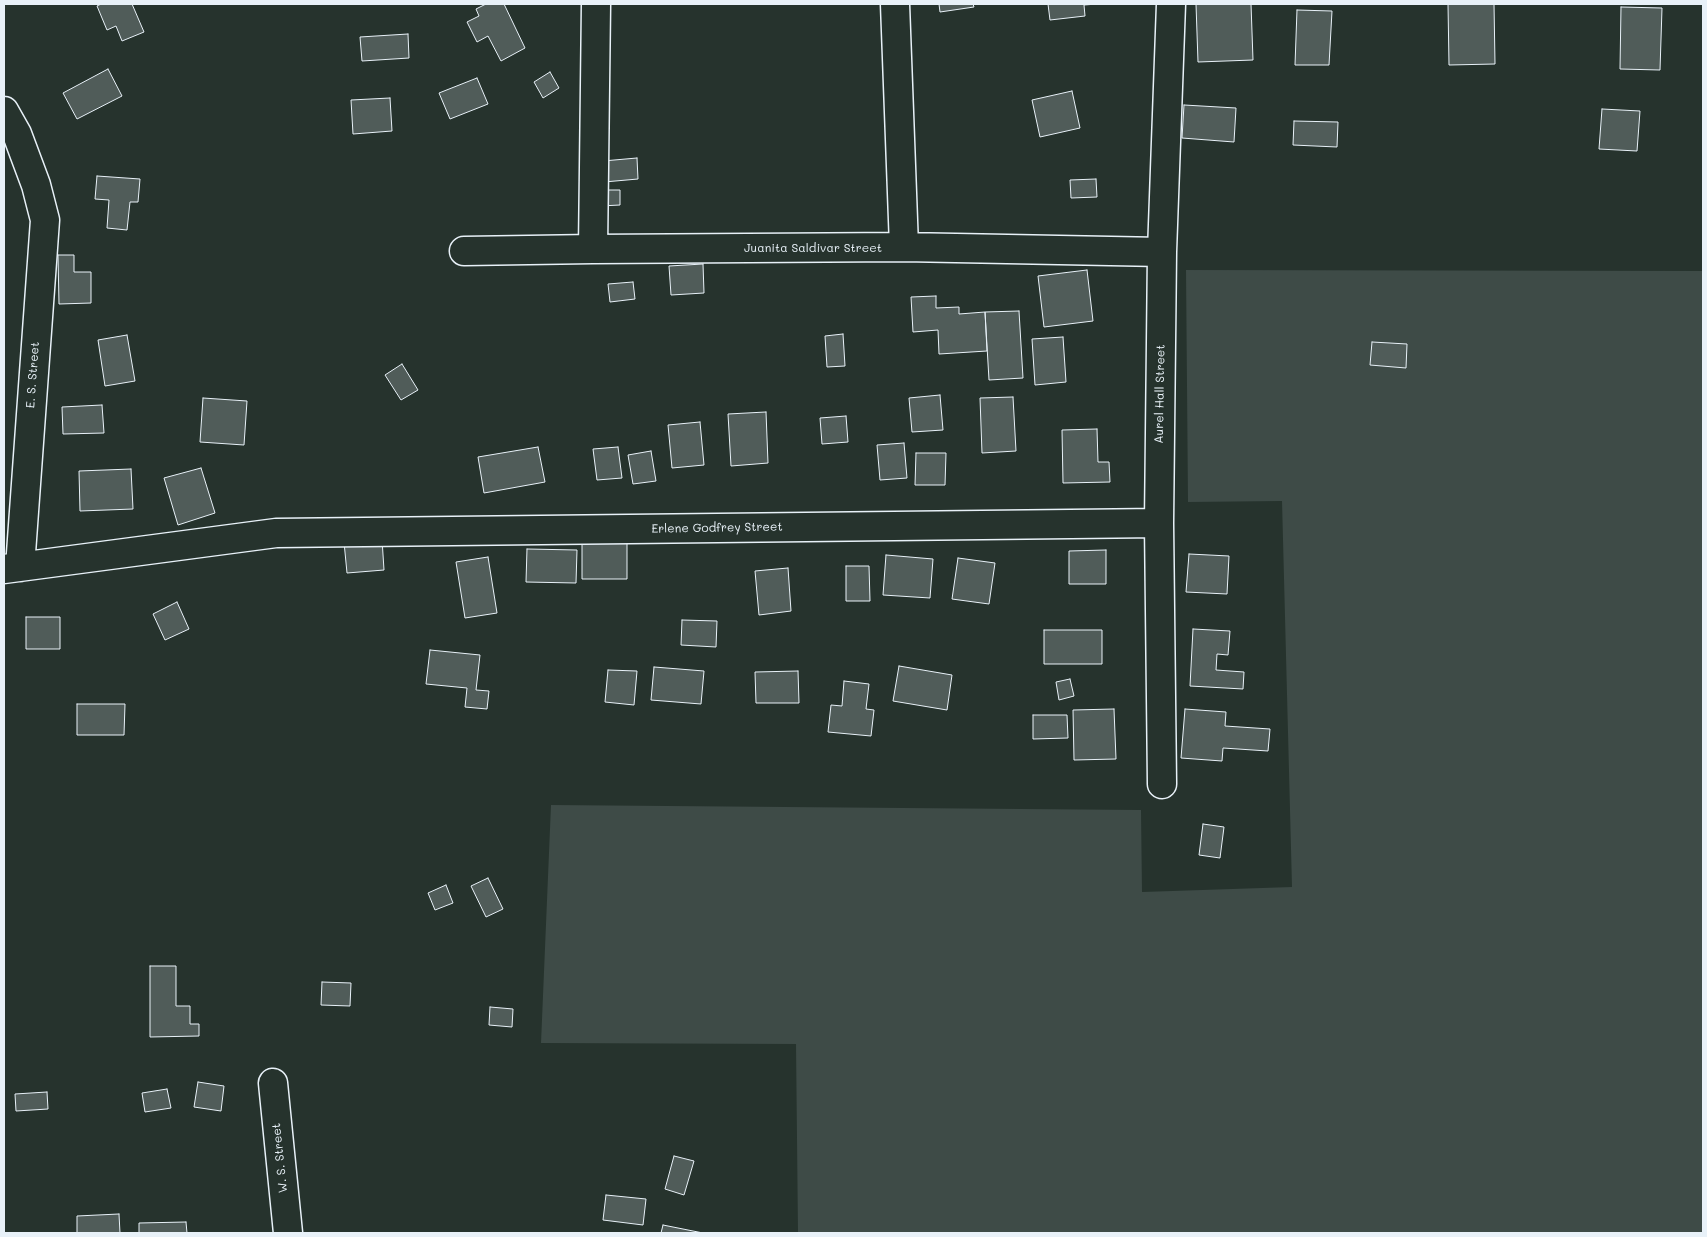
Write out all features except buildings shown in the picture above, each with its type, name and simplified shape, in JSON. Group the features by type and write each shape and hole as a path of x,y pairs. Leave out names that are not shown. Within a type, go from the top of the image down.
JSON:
{"street":[{"path":"593,249 596,4"},
{"path":"895,4 904,247"},
{"name":"Aurel Hall Street","path":"1162,784 1159,523 1162,252 1171,4"},
{"name":"E. S. Street","path":"4,112 17,134 36,185 45,220 12,568"},
{"name":"Juanita Saldivar Street","path":"464,251 904,247 1162,252"},
{"name":"Erlene Godfrey Street","path":"12,568 276,533 1159,523"},
{"name":"W. S. Street","path":"273,1083 288,1233"}],"shaded area":[{"path":"1186,270 1703,271 1703,1233 798,1233 796,1044 541,1043 551,805 1141,810 1142,892 1292,887 1282,501 1188,502"}]}
